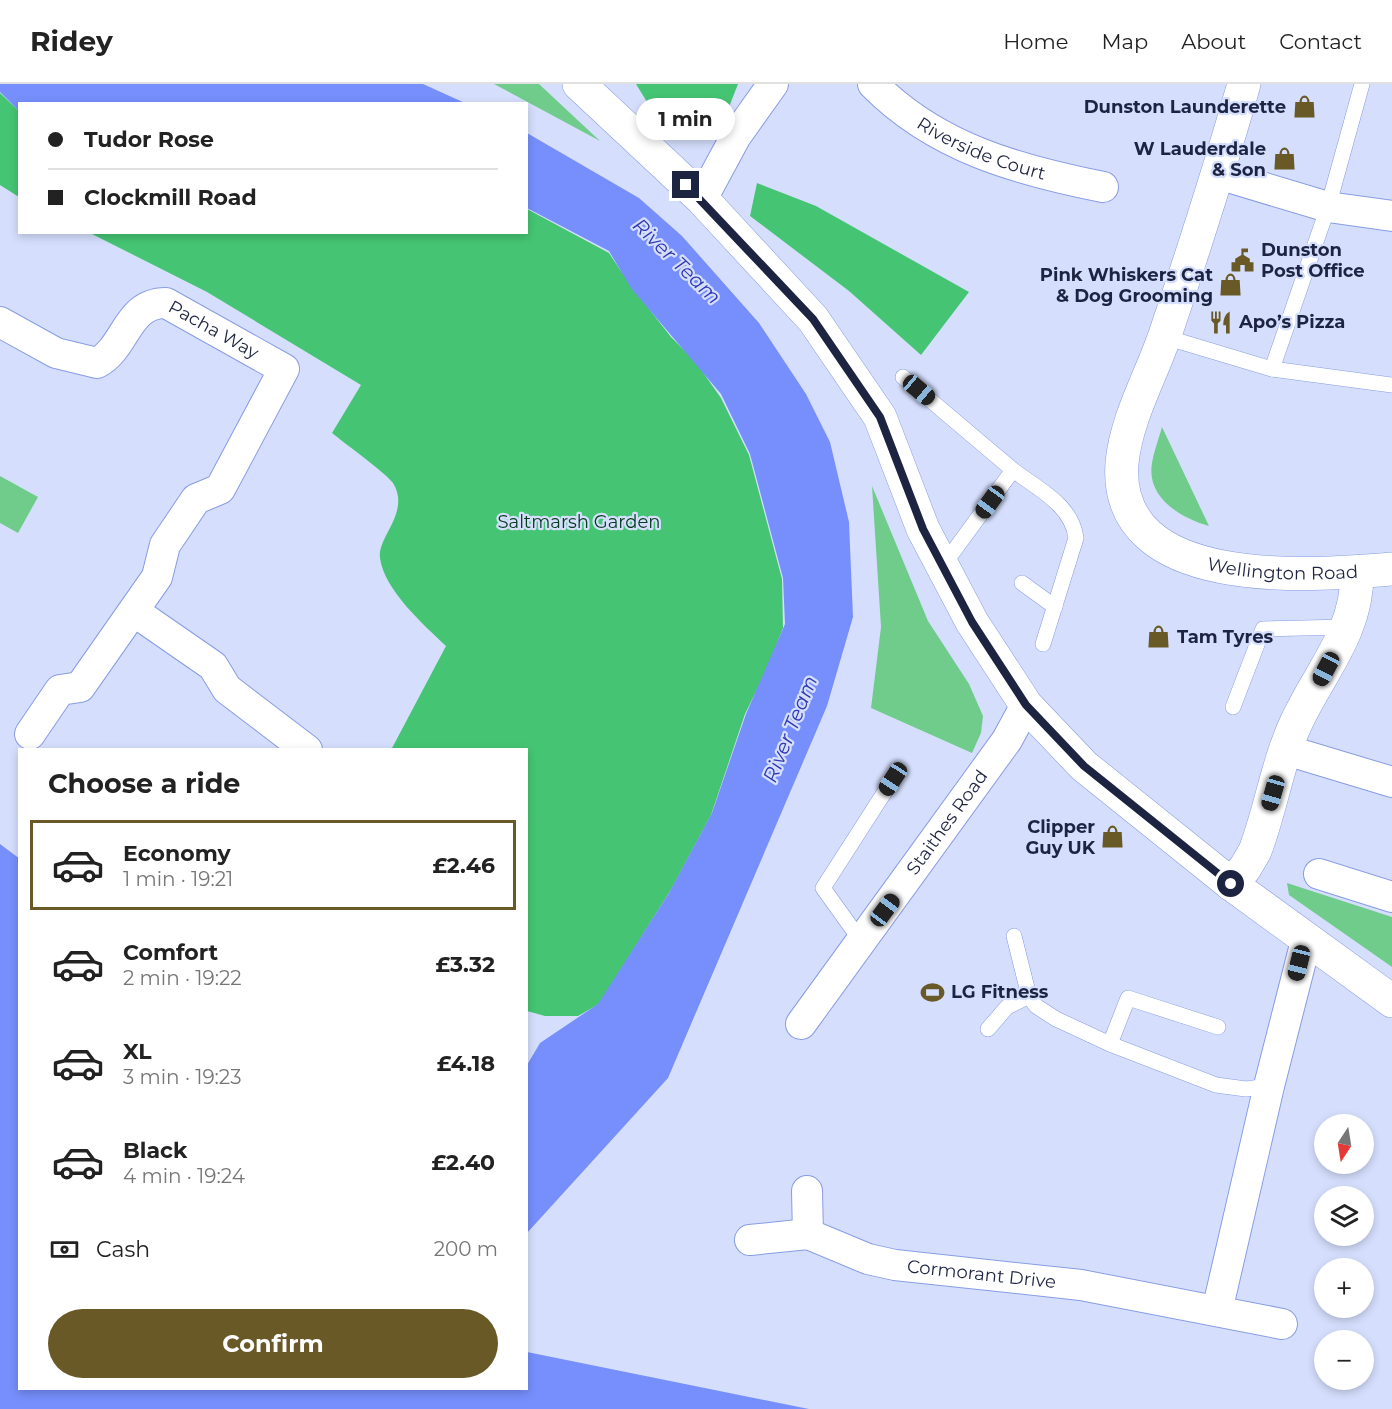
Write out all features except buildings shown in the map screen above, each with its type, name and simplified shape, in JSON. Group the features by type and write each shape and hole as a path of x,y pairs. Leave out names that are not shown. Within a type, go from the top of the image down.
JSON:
{"main road":[{"path":"579,84 702,199 813,319 880,417 923,529 942,567 972,622 1026,705 1084,766 1231,884 1306,941 1392,1001"},
{"name":"Wellington Road","path":"1244,84 1218,174 1165,337 1126,441 1122,464 1123,483 1133,516 1156,542 1175,553 1233,569 1296,573 1392,569"},
{"path":"1231,884 1245,868 1255,851 1296,723 1349,627 1357,596 1357,572"}],"street":[{"path":"702,199 736,136 773,84"},
{"name":"Riverside Court","path":"873,84 912,117 948,139 992,159 1034,173 1102,187"},
{"path":"1218,174 1328,207 1392,216"},
{"name":"Pacha Way","path":"0,322 56,353 97,363 109,357 138,312 152,303 165,303 284,369 220,489 196,499 165,545 157,577 135,612"},
{"path":"30,735 60,690 80,687 135,612 213,666 227,689 304,748"},
{"name":"Staithes Road","path":"801,1024 1007,740 1026,705"},
{"path":"1286,750 1392,782"},
{"path":"1319,874 1392,897"},
{"path":"1217,1311 1269,1086 1306,941"},
{"path":"807,1191 808,1234"},
{"name":"Cormorant Drive","path":"750,1240 808,1234 868,1259 896,1265 1081,1285 1282,1324"}],"lane":[{"path":"1272,369 1328,207 1362,84"},
{"path":"1165,337 1272,369 1392,385"},
{"path":"903,376 1013,470 1067,511 1074,523 1076,538 1043,644"},
{"path":"942,567 1013,470"},
{"path":"1022,583 1055,607"},
{"path":"1233,707 1263,629 1349,627"},
{"path":"861,941 823,888 893,779"},
{"path":"1014,936 1029,996 1036,1006 1056,1018 1110,1044 1216,1085 1246,1089 1269,1086"},
{"path":"988,1029 1007,1007 1029,996"},
{"path":"1110,1044 1128,998 1218,1027"}],"green space":[{"path":"494,84 539,84 600,141 528,102"},
{"path":"636,84 738,84 729,107 708,133 661,125"},
{"path":"0,93 18,110 18,196 0,185"},
{"path":"757,183 816,206 969,292 921,355 849,291 750,216"},
{"name":"Saltmarsh Garden","path":"528,210 609,253 631,286 671,337 695,361 721,398 749,455 782,579 783,628 745,714 711,815 672,888 599,1004 578,1016 545,1016 528,1011 528,748 392,748 446,646 406,606 383,570 380,550 398,504 393,483 374,465 332,433 361,385 207,292 92,234 528,234"},
{"path":"1162,427 1209,526 1177,512 1160,496 1154,486 1152,463"},
{"path":"0,476 38,497 18,533 0,523"},
{"path":"872,486 928,621 969,684 983,716 981,733 972,753 871,708 881,627"},
{"path":"1287,883 1392,917 1392,967 1289,895"}],"water":[{"path":"0,84 423,84 463,102 18,102 18,110 0,92"},
{"name":"River Team","path":"528,134 639,198 682,236 759,323 806,394 830,442 849,522 853,617 827,706 668,1078 528,1232 528,1063 540,1043 598,1004 669,893 712,813 746,714 785,624 783,578 750,454 721,394 631,288 609,251 528,209"},
{"path":"0,844 18,858 18,1390 528,1390 528,1352 809,1409 0,1409"}],"place":[{"name":"Dunston Launderette","path":"1304,107"},
{"name":"W Lauderdale & Son","path":"1284,159"},
{"name":"Dunston Post Office","path":"1243,260"},
{"name":"Pink Whiskers Cat & Dog Grooming","path":"1231,285"},
{"name":"Apo’s Pizza","path":"1221,322"},
{"name":"Tam Tyres","path":"1159,637"},
{"name":"Clipper Guy UK","path":"1113,837"},
{"name":"LG Fitness","path":"933,992"}],"route":[{"path":"686,185 702,199 813,319 880,417 923,529 942,567 972,622 1026,705 1084,766 1231,884"}]}
